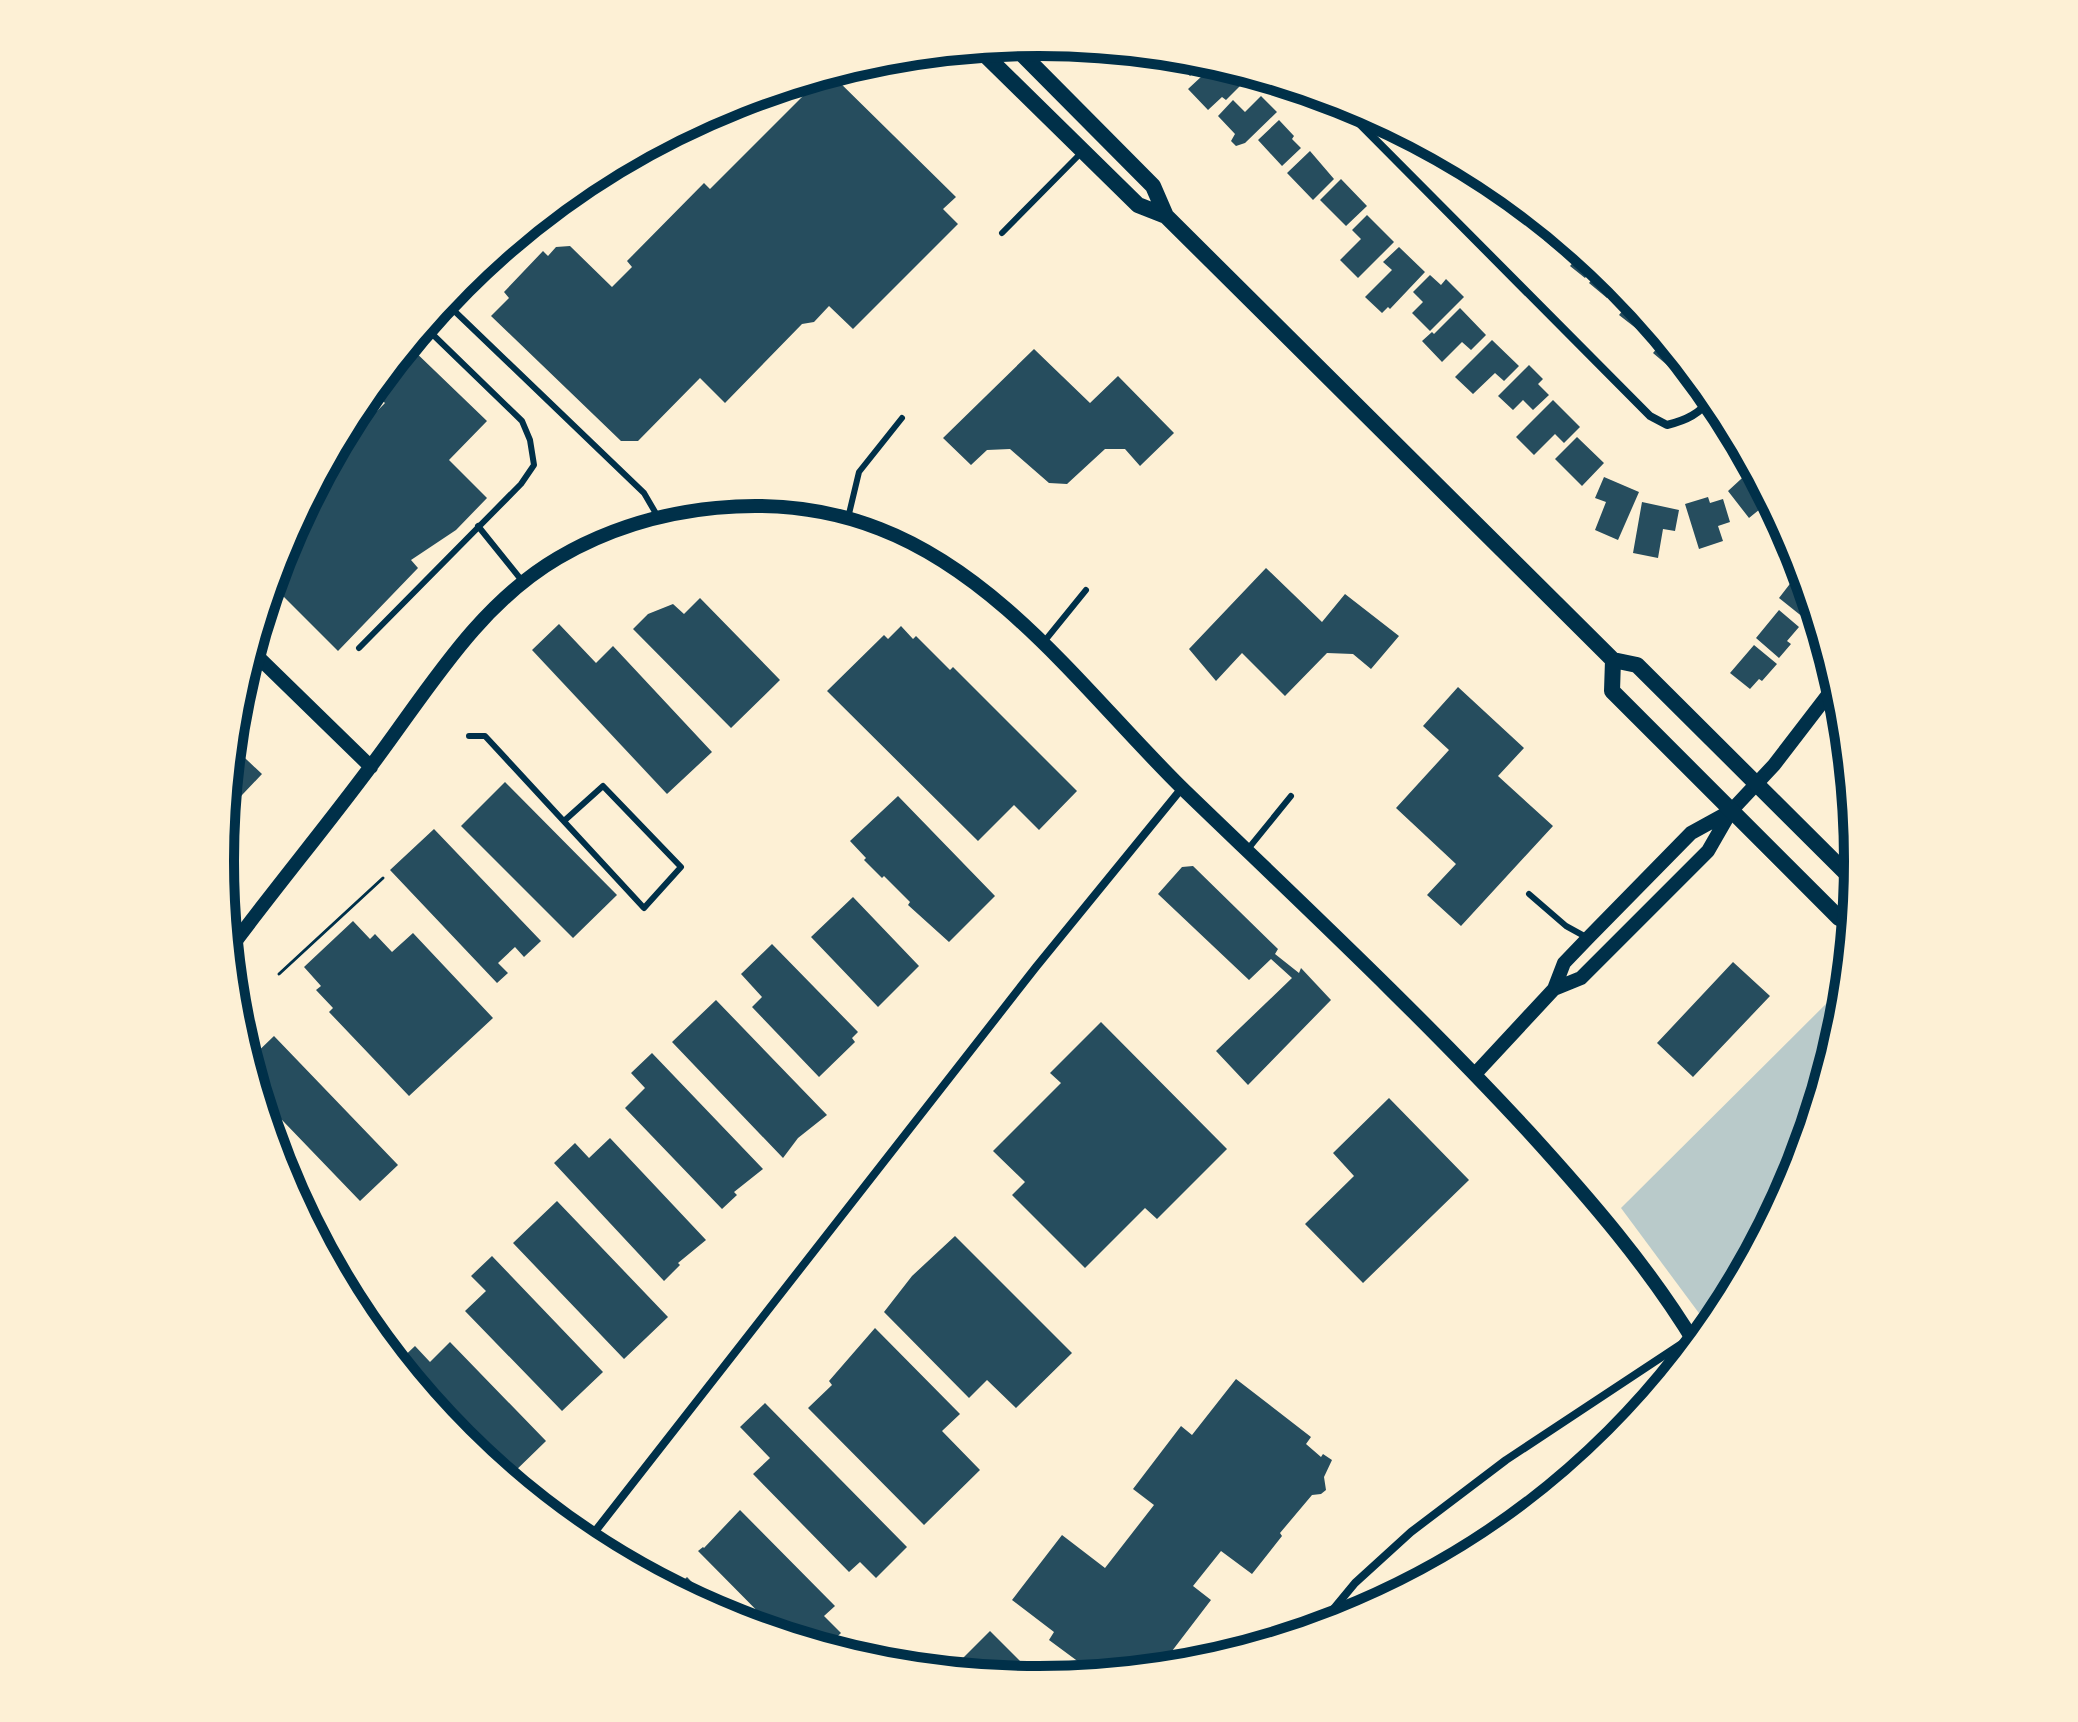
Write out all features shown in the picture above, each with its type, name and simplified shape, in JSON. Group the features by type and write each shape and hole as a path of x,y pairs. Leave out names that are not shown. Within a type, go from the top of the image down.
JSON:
{"main road":[{"path":"1024,57 1153,186 1166,216 1613,660 1637,665 1844,871"},
{"path":"988,58 1138,205 1166,216"},
{"path":"1613,660 1612,691 1842,919"}],"street":[{"path":"1358,122 1650,416 1667,425 1687,420 1704,408"},
{"path":"238,938 371,767 437,672 501,601 558,558 658,517 736,507 775,507 848,519 878,528 955,568 1000,604 1042,644 1182,788 1248,849 1475,1074 1608,1222 1689,1335"},
{"path":"260,658 371,767"},
{"path":"1554,989 1581,978 1708,851 1731,811 1774,765 1827,696"},
{"path":"595,1532 1036,967 1182,788"},
{"path":"1475,1074 1554,989 1564,963 1588,938 1691,833 1731,811"},
{"path":"1332,1610 1355,1583 1422,1523 1506,1460 1678,1351"}],"lane":[{"path":"1002,233 1083,151"},
{"path":"453,310 644,493 658,517"},
{"path":"359,648 521,484 534,465 530,440 522,421 431,333"},
{"path":"848,519 859,472 902,418"},
{"path":"478,526 524,584"},
{"path":"1042,644 1086,590"},
{"path":"469,736 485,736 644,908 681,867 603,786 564,821"},
{"path":"1248,849 1291,796"},
{"path":"1529,894 1566,926 1588,938"}],"path":[{"path":"279,974 383,878"}],"shaded area":[{"path":"1832,998 1817,1069 1783,1169 1736,1264 1702,1317 1621,1208"}],"building":[{"path":"1205,73 1242,84 1226,100 1222,97 1208,110 1188,89"},
{"path":"838,81 956,197 943,209 958,224 853,329 829,306 814,322 802,324 725,403 700,378 638,441 621,441 491,316 509,298 504,292 543,251 548,256 556,247 570,246 612,287 632,267 627,261 704,183 710,189 809,90"},
{"path":"1261,96 1277,112 1245,143 1236,146 1231,141 1235,134 1218,116 1233,100 1245,112"},
{"path":"1279,120 1301,148 1282,166 1258,140"},
{"path":"1310,151 1334,179 1313,200 1287,173"},
{"path":"1341,179 1367,206 1346,226 1320,200"},
{"path":"1367,215 1394,242 1358,278 1340,260 1361,239 1352,230"},
{"path":"1546,237 1558,246 1555,249 1544,240"},
{"path":"1399,247 1425,272 1390,309 1388,307 1382,313 1365,297 1392,270 1383,262"},
{"path":"1575,261 1589,274 1585,278 1570,266"},
{"path":"1430,275 1441,285 1446,279 1464,297 1430,331 1412,313 1423,302 1413,292"},
{"path":"1593,278 1614,299 1609,295 1607,298 1589,283"},
{"path":"1460,308 1486,335 1471,350 1462,342 1442,362 1422,341 1432,332 1434,334"},
{"path":"1624,309 1640,326 1637,329 1619,315"},
{"path":"1492,340 1519,366 1504,381 1495,373 1473,394 1455,377"},
{"path":"1658,347 1675,368 1673,370 1653,353"},
{"path":"1034,349 1090,403 1118,376 1174,433 1140,466 1125,449 1105,449 1067,484 1049,483 1010,449 987,450 971,465 943,438"},
{"path":"416,352 487,421 449,460 487,498 456,530 411,560 418,568 338,651 280,593 295,553 342,458 362,426 385,403 381,399"},
{"path":"1529,365 1543,379 1538,384 1549,395 1533,410 1523,400 1513,410 1498,396"},
{"path":"1553,400 1580,427 1564,443 1555,434 1534,455 1516,437"},
{"path":"1577,437 1604,463 1582,486 1555,459"},
{"path":"1745,475 1762,507 1749,518 1728,491"},
{"path":"1604,477 1639,492 1618,540 1595,530 1606,502 1595,498"},
{"path":"1708,497 1710,503 1723,499 1730,522 1718,526 1723,541 1699,549 1685,504"},
{"path":"1642,502 1679,510 1675,531 1663,529 1658,558 1633,553"},
{"path":"1266,568 1322,622 1345,594 1399,636 1371,669 1353,654 1327,653 1285,696 1242,653 1216,681 1189,649"},
{"path":"1793,580 1807,620 1779,598"},
{"path":"700,598 780,680 731,728 633,629 648,614 673,604 684,614"},
{"path":"1779,610 1799,627 1787,641 1791,644 1779,658 1756,638"},
{"path":"559,624 596,663 613,646 712,752 667,794 532,650"},
{"path":"901,626 913,639 916,636 950,670 953,667 1077,791 1039,830 1014,805 978,841 827,691 884,635 888,639"},
{"path":"1754,645 1777,664 1750,689 1730,673"},
{"path":"1458,687 1524,748 1498,776 1553,826 1461,926 1427,895 1456,864 1396,808 1449,750 1423,726"},
{"path":"241,755 262,774 237,801"},
{"path":"505,782 617,895 573,938 461,826"},
{"path":"898,796 995,896 949,942 908,905 910,902 864,860 866,858 850,841"},
{"path":"434,829 541,941 524,957 515,947 498,963 508,973 497,983 390,870"},
{"path":"1193,866 1278,949 1275,954 1299,973 1301,968 1331,1000 1248,1085 1216,1051 1292,978 1271,959 1249,980 1158,894 1182,867"},
{"path":"853,897 919,966 878,1007 811,937"},
{"path":"353,921 370,939 375,934 392,952 413,933 493,1018 409,1096 329,1012 333,1008 316,990 321,986 304,967"},
{"path":"772,944 858,1032 852,1038 855,1042 819,1077 752,1007 762,997 741,974"},
{"path":"1733,962 1770,996 1693,1077 1657,1043"},
{"path":"716,1000 827,1115 798,1138 783,1158 672,1042"},
{"path":"1101,1022 1227,1149 1157,1219 1145,1208 1085,1268 1012,1195 1025,1182 993,1151 1061,1083 1050,1073"},
{"path":"274,1036 398,1165 360,1201 275,1112 257,1052"},
{"path":"652,1053 763,1169 734,1192 737,1195 722,1209 625,1108 645,1088 631,1073"},
{"path":"1389,1098 1469,1180 1363,1283 1305,1224 1354,1176 1333,1153"},
{"path":"610,1138 706,1240 678,1263 680,1265 664,1281 554,1163 575,1143 589,1158"},
{"path":"557,1201 668,1317 624,1359 513,1243"},
{"path":"955,1236 1072,1353 1016,1408 987,1380 969,1398 884,1312 912,1276"},
{"path":"492,1256 603,1372 562,1411 465,1311 486,1291 471,1276"},
{"path":"875,1328 960,1414 942,1431 980,1470 924,1525 808,1408 832,1385 829,1381"},
{"path":"450,1342 546,1441 515,1472 470,1430 404,1356 415,1346 430,1362"},
{"path":"1236,1379 1311,1437 1306,1444 1321,1457 1323,1454 1332,1460 1324,1477 1326,1490 1312,1495 1280,1533 1282,1536 1252,1574 1221,1551 1193,1586 1211,1600 1169,1655 1082,1664 1049,1640 1054,1632 1012,1600 1062,1535 1105,1568 1154,1505 1133,1489 1181,1426 1192,1435"},
{"path":"765,1403 907,1547 876,1578 860,1562 849,1572 753,1474 770,1458 740,1427"},
{"path":"740,1510 835,1606 824,1616 841,1633 834,1640 763,1617 698,1551"},
{"path":"687,1577 701,1591 683,1583"},
{"path":"990,1631 1024,1665 986,1664 960,1661"}]}
